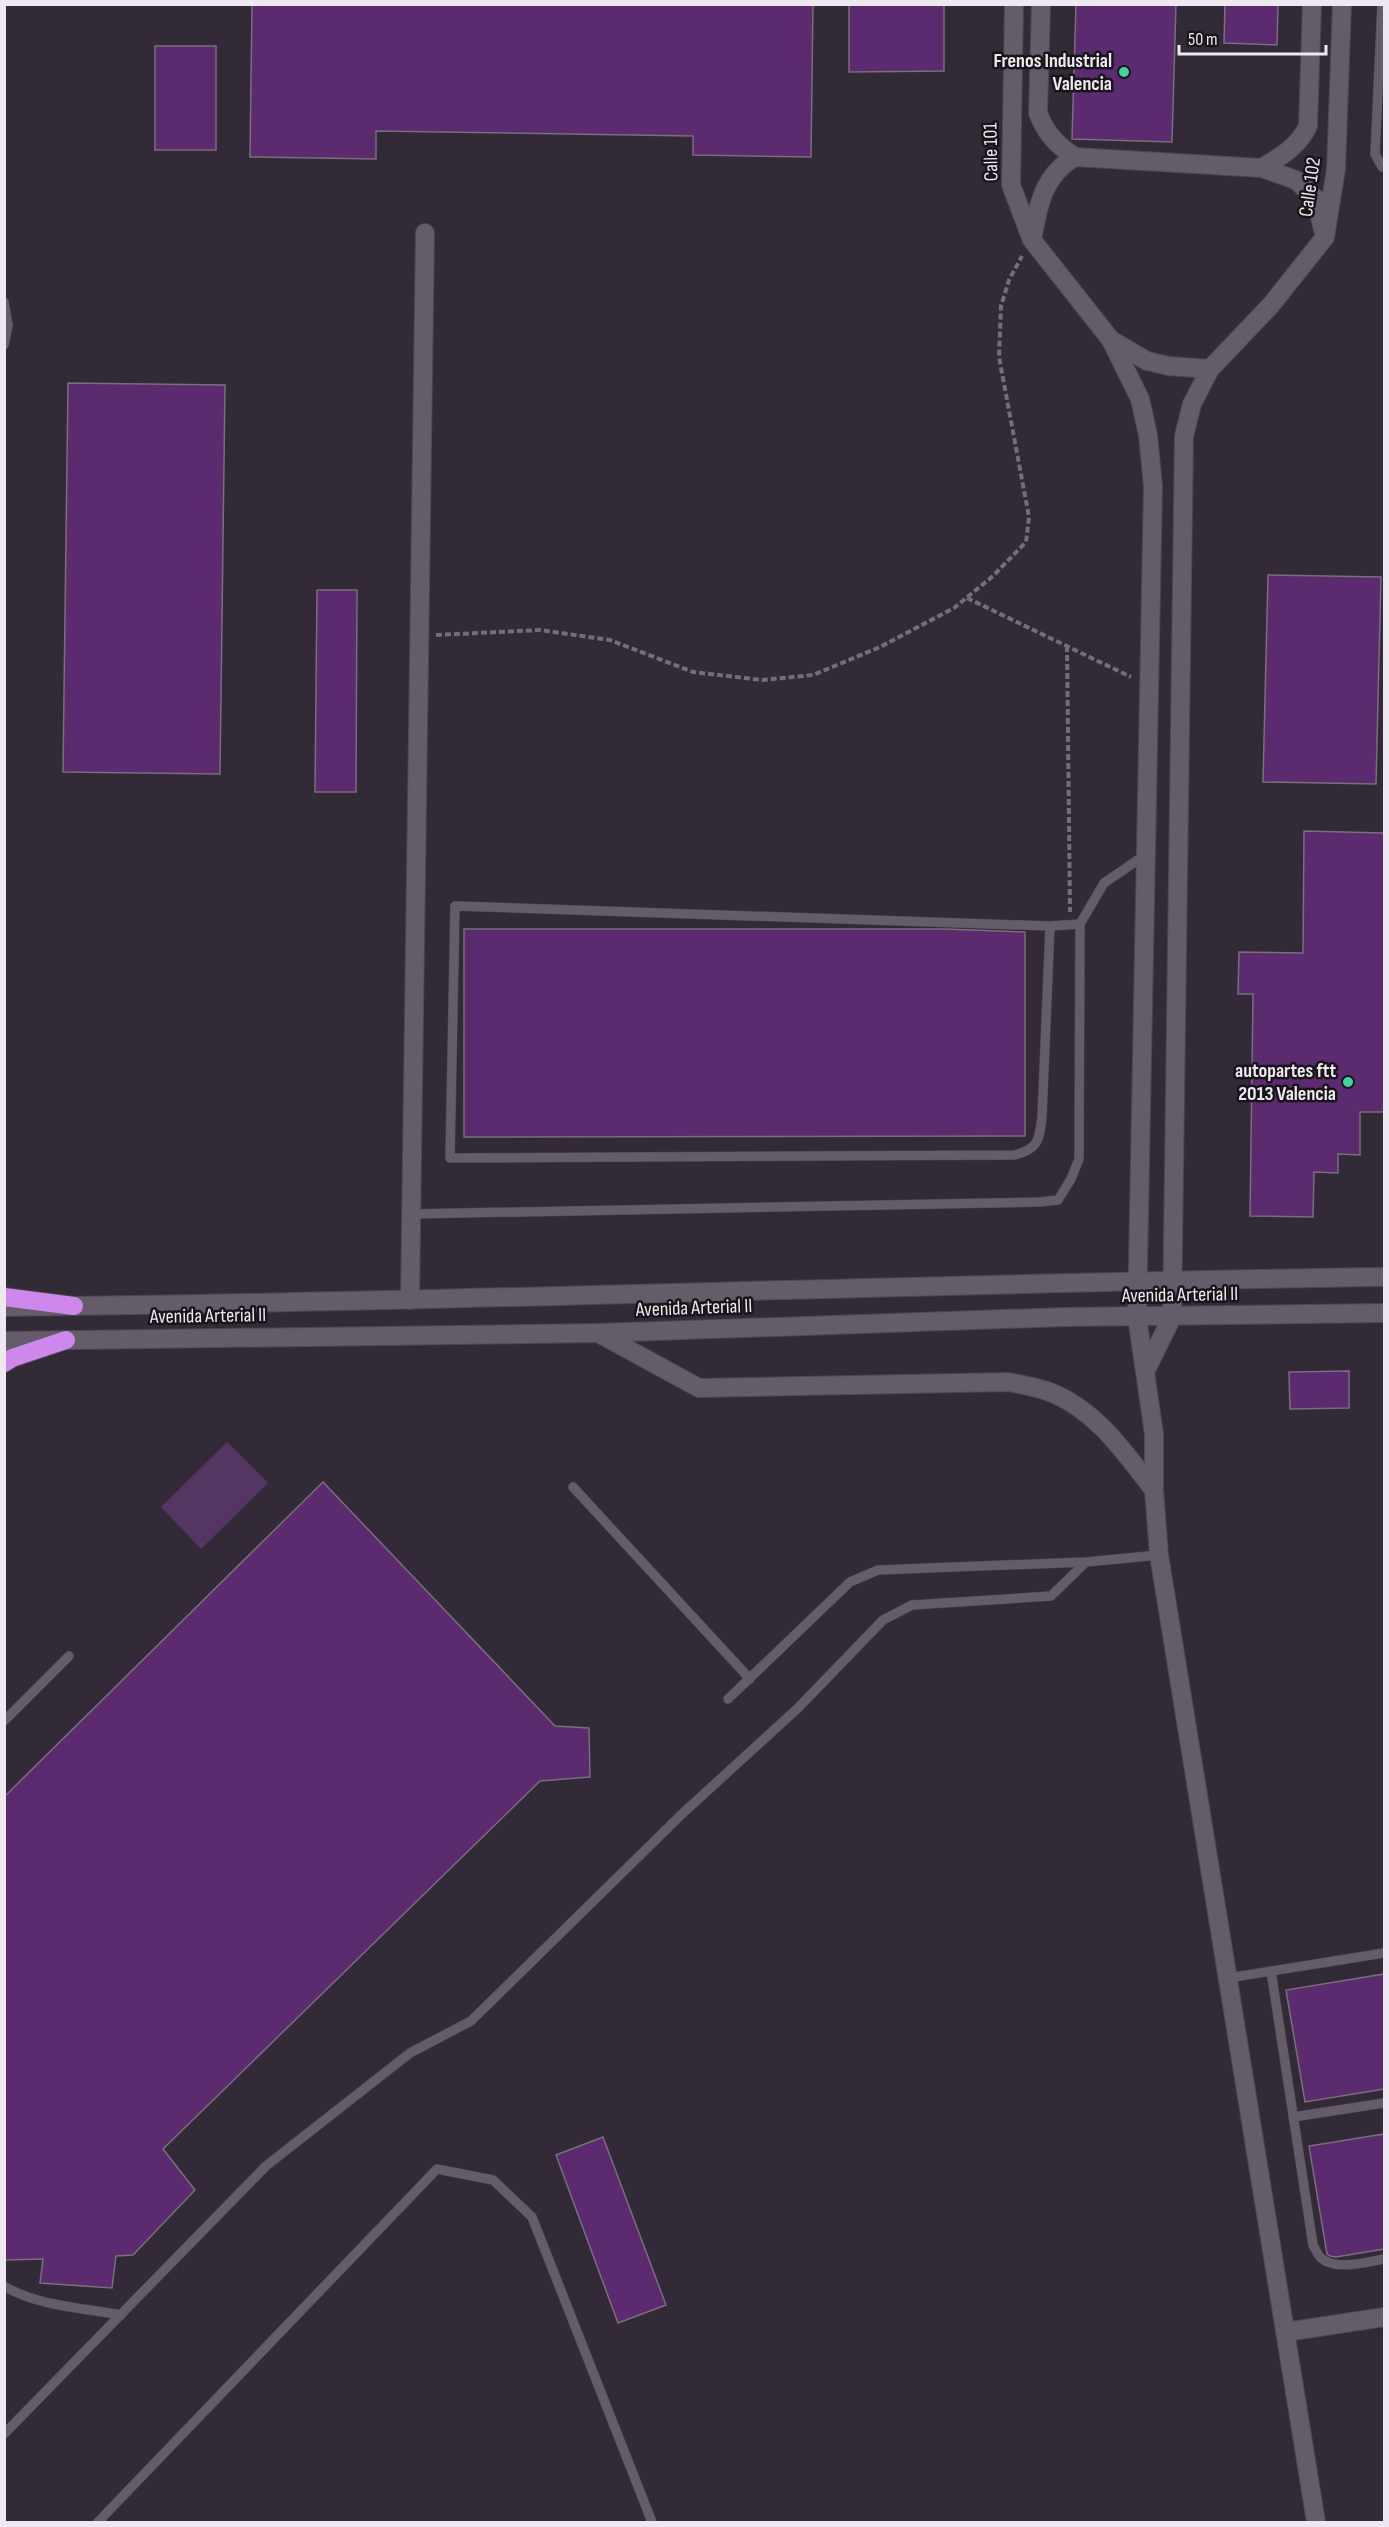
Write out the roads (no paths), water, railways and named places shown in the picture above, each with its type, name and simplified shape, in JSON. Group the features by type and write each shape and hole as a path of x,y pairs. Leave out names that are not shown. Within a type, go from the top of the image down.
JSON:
{"highway":[{"path":"4,1297 74,1306"},
{"path":"4,1363 12,1358 66,1340"}],"street":[{"name":"Calle 101","path":"1014,4 1011,185 1032,240 1111,340"},
{"path":"1041,4 1038,113 1045,129 1057,145 1075,157 1262,168 1296,180 1316,199 1325,237"},
{"name":"Calle 102","path":"1262,168 1293,149 1308,126 1312,4"},
{"name":"Calle 102","path":"1172,1317 1184,436 1192,404 1210,369 1271,305 1325,237 1336,169 1342,4"},
{"path":"1032,240 1038,202 1060,166 1075,157"},
{"path":"410,1300 425,233"},
{"path":"1111,340 1146,361 1169,366 1210,369"},
{"path":"1111,340 1140,399 1148,435 1153,486 1136,1281 1137,1317 1154,1434 1154,1490 1159,1555 1316,2523"},
{"name":"Avenida Arterial II","path":"4,1307 410,1300 1171,1280 1384,1277"},
{"name":"Avenida Arterial II","path":"4,1341 598,1333 1065,1317 1384,1313"},
{"path":"1145,1372 1172,1317"},
{"path":"598,1333 699,1388 1009,1382 1050,1392 1088,1412 1119,1445 1154,1490"},
{"path":"1286,2332 1384,2317"}],"lane":[{"path":"1382,4 1375,154 1384,167"},
{"path":"4,302 8,325 4,345"},
{"path":"411,1214 1027,1203 1058,1200 1071,1179 1079,1159 1075,925 1104,883 1145,855"},
{"path":"1050,926 1042,1117 1038,1140 1028,1152 1014,1155 450,1158 455,906 1075,925"},
{"path":"573,1487 750,1679"},
{"path":"728,1700 850,1582 878,1570 1086,1562 1159,1555"},
{"path":"4,2434 266,2166 410,2053 471,2021 682,1814 798,1708 883,1620 912,1605 1051,1596 1086,1562"},
{"path":"4,1721 69,1656"},
{"path":"1228,1978 1384,1953"},
{"path":"1271,1971 1313,2245 1322,2259 1336,2263 1353,2264 1384,2259"},
{"path":"1293,2117 1384,2103"},
{"path":"98,2523 437,2169 493,2180 532,2217 652,2523"},
{"path":"4,2286 16,2293 46,2301 121,2315"}],"place":[{"name":"Frenos Industrial Valencia","path":"1124,72"},
{"name":"autopartes ftt 2013 Valencia","path":"1348,1082"}]}
